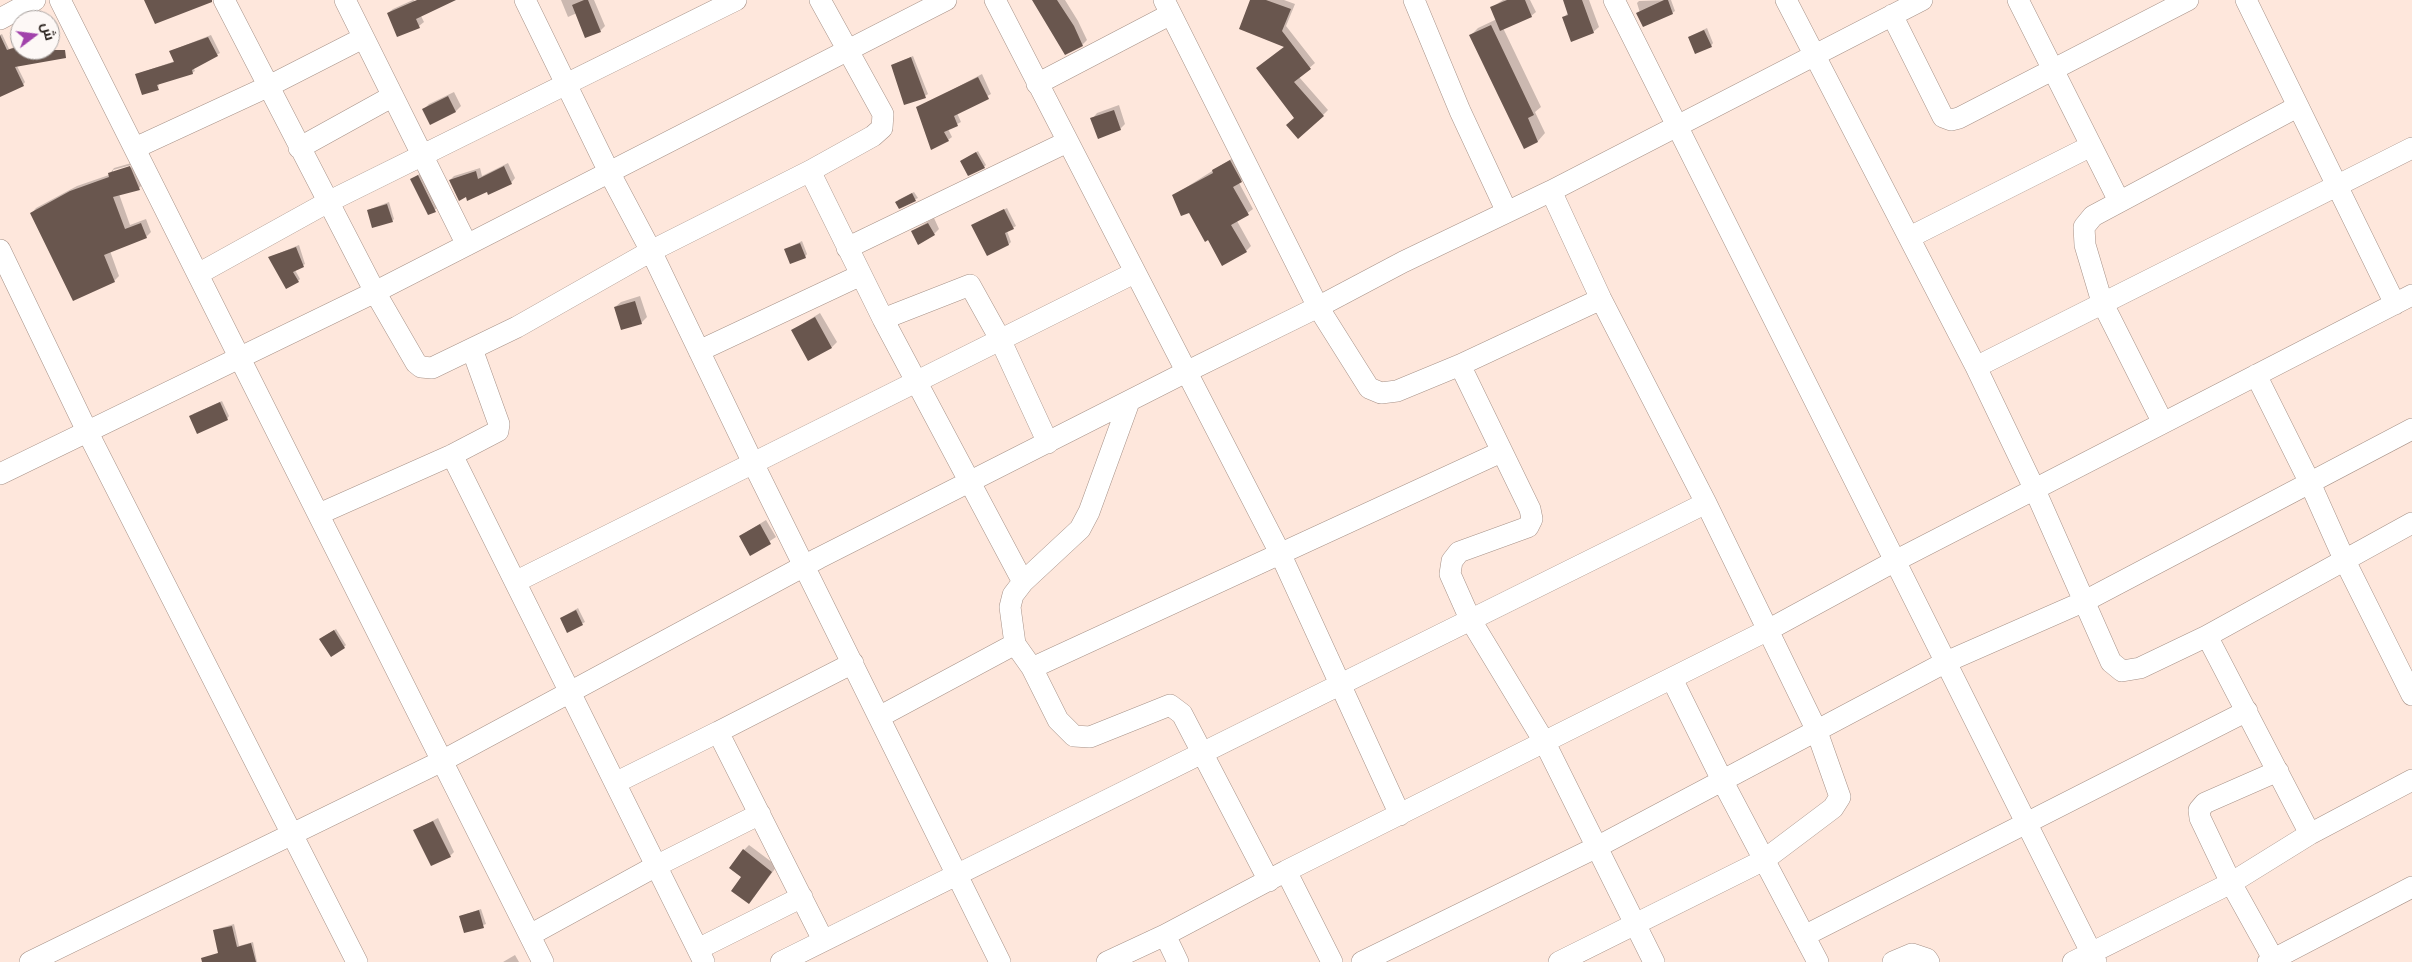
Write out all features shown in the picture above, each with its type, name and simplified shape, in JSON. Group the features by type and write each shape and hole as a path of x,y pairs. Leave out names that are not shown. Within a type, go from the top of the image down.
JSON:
{"street":[{"path":"0,19 36,0"},
{"path":"60,0 543,962"},
{"path":"224,0 267,87 374,292 416,363 421,367 432,368 518,327 651,250 810,171 873,136 882,128 883,114 820,0"},
{"path":"345,0 423,154 466,245"},
{"path":"525,0 609,172 651,250 753,463 1000,962"},
{"path":"198,274 328,202 566,82 705,7 736,0"},
{"path":"0,474 374,292 946,0"},
{"path":"995,0 1134,273 1280,553 1400,815"},
{"path":"1414,0 1460,111 1507,212"},
{"path":"1614,0 2027,823 2087,959 2231,884 2310,834 2412,780"},
{"path":"1786,0 1976,367 2034,488 2111,662 2122,671 2140,668 2207,636 2412,523"},
{"path":"30,962 294,835 442,761 805,566 1318,307 1403,262 1551,191 1677,124 1922,0"},
{"path":"2018,0 2119,201"},
{"path":"1892,15 1943,117 1951,120 1959,118 2052,68 2188,0"},
{"path":"1107,962 1165,935 1278,876 1545,744 1768,630 2034,488 2403,299 2336,186 2246,0"},
{"path":"1037,84 1167,7 1318,307 1369,388 1382,393 1397,391 1460,365 1601,299"},
{"path":"135,148 267,87 363,38"},
{"path":"299,148 393,96"},
{"path":"2163,423 2102,302 2085,245 2084,227 2093,216 2119,201 2297,107"},
{"path":"847,248 1067,142"},
{"path":"1910,237 2091,146"},
{"path":"1976,367 2102,302 2412,148"},
{"path":"810,171 883,320 1022,582"},
{"path":"1551,191 1601,299 1706,503 1816,729 1840,797 1833,808 1764,860 1559,962"},
{"path":"0,250 87,431 357,962"},
{"path":"515,582 1134,273"},
{"path":"699,351 861,275"},
{"path":"883,320 970,285 1000,340 1048,443"},
{"path":"319,514 452,455 498,431 499,424 472,349"},
{"path":"1460,365 1530,509 1532,519 1528,528 1458,552 1452,561 1450,574 1470,620 1545,744 1654,962"},
{"path":"2256,375 2310,483 2344,559 2412,695"},
{"path":"1129,402 1089,512 1080,529 1022,582 1013,595 1010,607 1015,644 1032,668 1058,720 1074,736 1090,737 1170,704 1182,714 1278,876 1332,962"},
{"path":"1362,962 1597,847 1723,782 1816,729 1946,662 2085,601 2412,429"},
{"path":"1032,668 1501,452"},
{"path":"452,455 701,956 802,897"},
{"path":"781,962 1706,503"},
{"path":"2207,636 2310,834"},
{"path":"879,716 1015,644"},
{"path":"615,783 853,663"},
{"path":"1672,679 1723,782 1818,962"},
{"path":"1804,936 2247,711"},
{"path":"718,732 823,940"},
{"path":"2278,771 2205,803 2199,810 2200,818 2231,884 2272,961 2412,886"},
{"path":"530,935 656,866 760,814"},
{"path":"1165,935 1178,962"},
{"path":"1893,962 1912,954 1927,959 1929,962"}],"building":[{"path":"144,0 212,0 212,2 155,24"},
{"path":"417,0 456,0 416,19 420,28 397,37 387,13"},
{"path":"588,0 601,32 585,38 572,5"},
{"path":"1032,0 1057,0 1074,26 1083,46 1065,55"},
{"path":"1250,0 1266,0 1291,9 1282,31 1311,69 1294,82 1324,116 1298,139 1286,125 1294,118 1256,68 1284,47 1239,29"},
{"path":"1507,0 1525,0 1532,17 1500,31 1490,7"},
{"path":"1563,0 1582,0 1594,33 1571,42 1562,17 1568,15"},
{"path":"1664,0 1668,0 1673,14 1643,27 1636,13"},
{"path":"1491,25 1534,115 1528,118 1538,142 1524,149 1469,35"},
{"path":"1704,30 1712,47 1695,54 1688,37"},
{"path":"0,35 7,50 10,49 10,60 55,60 15,67 24,86 0,97"},
{"path":"208,37 218,56 192,70 193,74 157,85 159,90 142,95 135,74 174,62 169,51"},
{"path":"60,50 65,50 66,58 60,59"},
{"path":"911,57 926,98 904,105 891,65"},
{"path":"978,77 989,99 954,116 958,126 944,132 949,141 931,150 916,107"},
{"path":"448,96 456,112 430,125 422,109"},
{"path":"1114,110 1121,130 1098,139 1090,118"},
{"path":"976,152 985,168 968,176 960,161"},
{"path":"1230,160 1242,182 1233,187 1249,215 1231,225 1247,252 1222,266 1208,240 1205,242 1189,213 1181,216 1172,195 1213,173 1212,170"},
{"path":"130,166 140,190 113,197 125,229 141,223 147,238 104,255 115,282 73,301 30,213 70,191 109,177 108,173"},
{"path":"504,166 512,184 488,195 487,192 467,201 466,197 459,201 449,180 476,171 478,179"},
{"path":"418,175 436,212 428,215 410,179"},
{"path":"912,193 916,201 899,209 895,202"},
{"path":"387,204 393,222 372,228 367,210"},
{"path":"1004,209 1014,229 1005,233 1009,245 987,256 971,225"},
{"path":"928,223 935,235 918,245 911,231"},
{"path":"800,243 806,258 790,264 784,249"},
{"path":"296,247 304,267 293,272 299,282 286,289 268,257"},
{"path":"635,301 642,324 621,330 614,307"},
{"path":"815,317 832,348 808,361 791,330"},
{"path":"220,402 228,420 197,434 189,416"},
{"path":"760,524 771,544 750,556 739,536"},
{"path":"576,610 583,625 567,633 560,618"},
{"path":"334,630 345,648 331,657 319,639"},
{"path":"433,821 451,857 431,866 413,830"},
{"path":"743,849 772,872 749,904 731,891 741,877 729,868"},
{"path":"479,910 484,928 464,933 459,916"},
{"path":"232,926 237,947 251,943 256,962 202,962 201,958 218,953 213,930"}]}
